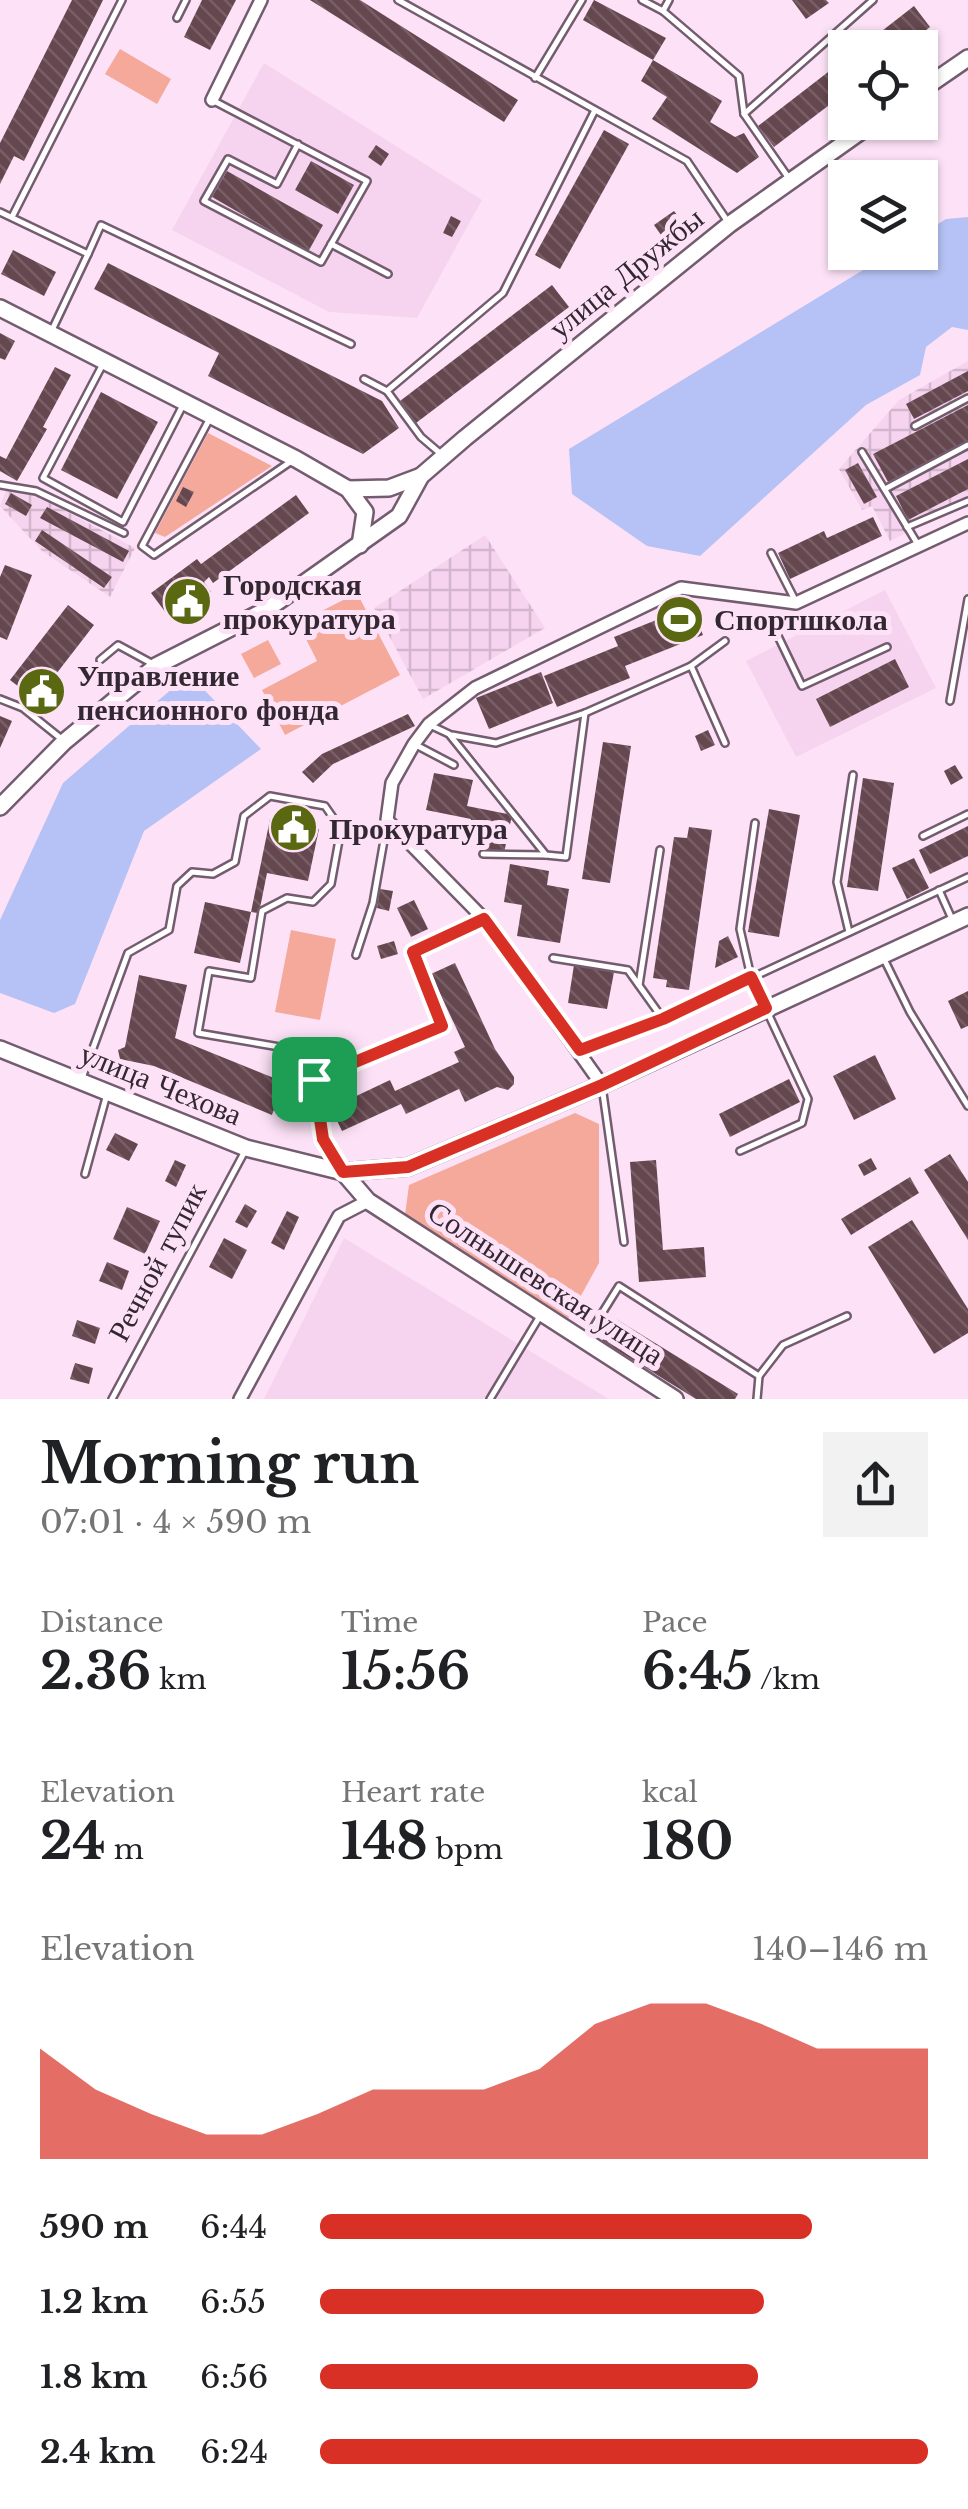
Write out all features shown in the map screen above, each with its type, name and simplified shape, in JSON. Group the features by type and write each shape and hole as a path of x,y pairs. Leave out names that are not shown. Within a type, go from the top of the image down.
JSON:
{"street":[{"path":"212,100 261,0"},
{"path":"938,79 968,58"},
{"name":"улица Дружбы","path":"0,807 64,742 156,666 266,610 399,516 421,476 444,456 730,224 848,140"},
{"path":"0,308 214,414 348,490 366,512 360,546"},
{"name":"улица Дружбы","path":"348,490 389,488 421,476"},
{"path":"602,1085 484,919 387,820 392,783 414,744 429,724 474,688 681,588 796,602 968,523"},
{"name":"улица Чехова","path":"0,1049 246,1148 343,1172 408,1167 602,1085 961,919"},
{"name":"Солнышевская улица","path":"343,1172 368,1201 540,1316 676,1399"},
{"path":"240,1399 340,1216 368,1201"}],"lane":[{"path":"14,215 122,0"},
{"path":"177,18 186,0"},
{"path":"398,0 686,161 730,224"},
{"path":"535,78 582,0"},
{"path":"642,0 663,11 739,76 744,114 790,180"},
{"path":"663,11 669,0"},
{"path":"744,114 873,0"},
{"path":"212,100 298,144 366,181 321,262 204,202 228,159 277,184 298,144"},
{"path":"386,391 503,294 594,112"},
{"path":"0,212 14,215 88,254"},
{"path":"51,331 101,224 350,344"},
{"path":"331,244 388,274"},
{"path":"36,490 105,360"},
{"path":"364,379 386,391 421,436 444,456"},
{"path":"915,426 968,398"},
{"path":"43,478 123,522 186,400"},
{"path":"214,414 142,546 154,554 296,458"},
{"path":"884,490 968,444"},
{"path":"862,452 918,546"},
{"path":"0,485 36,490 124,533"},
{"path":"907,527 968,501"},
{"path":"771,553 796,602"},
{"path":"950,701 968,599"},
{"path":"775,630 802,686 888,646"},
{"path":"429,724 449,734 496,743 585,712 691,666 725,641"},
{"path":"100,660 118,645 156,666"},
{"path":"691,666 725,742"},
{"path":"0,699 23,708 64,742"},
{"path":"484,854 566,857 585,712"},
{"path":"449,734 546,856"},
{"path":"414,744 454,765"},
{"path":"850,932 836,882 853,775"},
{"path":"81,1080 128,952 169,930 177,886 192,872 213,874 235,862 244,816 270,796 325,806 341,829 331,884 313,902 287,898 262,912 251,978 209,971 198,1033 303,1051 314,1079 323,1139 343,1172"},
{"path":"922,836 968,814"},
{"path":"356,955 373,904 387,820"},
{"path":"740,1152 802,1123 808,1100 751,977 740,930 756,823"},
{"path":"639,985 660,850"},
{"path":"580,1050 663,1019 968,876"},
{"path":"939,890 961,919"},
{"path":"314,1079 442,1026 413,952 484,919"},
{"path":"882,954 910,1012 968,1106"},
{"path":"553,958 628,970 663,1019"},
{"path":"602,1085 624,1242"},
{"path":"85,1174 107,1091"},
{"name":"Речной тупик","path":"112,1399 246,1148"},
{"path":"584,1342 618,1286 759,1376"},
{"path":"490,1399 540,1316"},
{"path":"757,1399 759,1376 783,1344 848,1316"}],"shaded area":[{"path":"120,49 171,79 157,104 105,74"},
{"path":"264,63 482,200 417,318 329,312 172,230"},
{"path":"968,361 968,502 890,541 872,506 862,510 839,469 899,400"},
{"path":"208,433 272,466 165,537 155,533"},
{"path":"6,490 32,493 135,548 110,597 42,551 0,506"},
{"path":"485,535 545,628 423,699 374,608"},
{"path":"885,590 936,688 796,757 746,661"},
{"path":"357,593 400,675 285,735 262,690 317,661 298,623"},
{"path":"268,640 281,664 254,678 241,654"},
{"path":"291,930 336,939 320,1020 275,1012"},
{"path":"575,1113 599,1124 599,1263 568,1319 405,1215 409,1185"},
{"path":"344,1238 609,1399 264,1399"}],"water":[{"path":"968,217 968,330 952,327 926,347 920,375 866,405 700,556 647,546 572,494 569,449 863,270 938,270 938,224"},
{"path":"189,674 261,749 144,831 75,1004 54,1013 0,993 0,920 63,783"}],"building":[{"path":"72,0 103,0 24,161 14,156 0,184 0,143"},
{"path":"202,0 236,0 210,50 184,37"},
{"path":"310,0 360,0 518,100 504,122"},
{"path":"594,0 666,38 653,60 583,20"},
{"path":"792,0 826,0 829,3 806,19"},
{"path":"914,6 930,27 926,30 883,30"},
{"path":"653,60 722,101 710,122 735,137 744,133 759,157 737,173 652,119 667,97 641,81"},
{"path":"828,72 828,106 774,147 758,126"},
{"path":"604,130 629,144 560,269 535,255"},
{"path":"376,145 389,154 381,166 368,157"},
{"path":"311,161 354,185 338,214 295,190"},
{"path":"227,171 323,225 308,252 212,197"},
{"path":"674,211 681,220 661,235 654,225"},
{"path":"451,216 461,221 452,237 443,233"},
{"path":"13,250 56,272 44,296 1,274"},
{"path":"108,263 382,401 399,428 363,454 208,376 219,353 94,289"},
{"path":"552,285 569,307 416,423 400,401"},
{"path":"0,333 15,341 5,360 0,358"},
{"path":"55,367 71,375 43,427 47,429 17,481 0,471 0,456 6,459"},
{"path":"968,371 968,391 914,419 906,404"},
{"path":"101,392 158,422 117,499 61,470"},
{"path":"968,405 968,441 888,482 873,454"},
{"path":"968,459 968,489 908,520 896,496"},
{"path":"858,463 877,497 864,504 845,470"},
{"path":"183,487 194,492 186,507 176,501"},
{"path":"11,493 32,505 26,516 5,504"},
{"path":"296,495 309,513 213,583 209,577 204,582 211,592 172,621 151,593 197,559 201,564"},
{"path":"47,507 129,551 123,562 40,518"},
{"path":"873,517 882,536 790,579 778,553 824,531 827,538"},
{"path":"42,530 112,577 104,588 35,541"},
{"path":"5,565 32,575 7,640 0,637 0,577"},
{"path":"68,605 94,625 36,700 10,680"},
{"path":"691,606 703,635 625,666 630,678 557,707 544,676 618,646 614,637"},
{"path":"895,659 909,687 830,727 816,699"},
{"path":"541,672 553,703 489,729 476,698"},
{"path":"408,714 415,726 333,764 313,783 302,772 322,754"},
{"path":"0,716 12,721 0,748"},
{"path":"708,730 715,745 701,751 695,736"},
{"path":"603,742 631,746 610,883 582,879"},
{"path":"955,765 963,778 951,785 944,771"},
{"path":"434,773 473,780 467,806 512,815 504,853 465,845 471,819 426,810"},
{"path":"863,778 894,783 878,891 847,887"},
{"path":"769,809 800,815 779,937 748,932"},
{"path":"270,819 319,829 308,881 267,873 259,913 251,912"},
{"path":"968,826 968,856 930,874 919,850"},
{"path":"689,827 712,830 689,990 666,987 667,980 653,978 674,837 687,838"},
{"path":"914,858 929,888 907,899 892,868"},
{"path":"510,864 549,871 547,885 569,889 560,943 517,936 522,905 504,902"},
{"path":"380,889 393,891 389,911 377,908"},
{"path":"414,900 428,929 411,937 397,908"},
{"path":"205,902 251,912 240,963 194,953"},
{"path":"728,936 738,957 715,968 719,941"},
{"path":"394,941 398,954 381,959 377,946"},
{"path":"455,963 495,1049 514,1077 514,1084 508,1090 497,1087 465,1102 459,1089 406,1114 401,1104 342,1131 331,1108 390,1080 395,1091 459,1062 454,1052 465,1047 431,974"},
{"path":"574,965 614,972 607,1009 568,1003"},
{"path":"139,975 187,985 175,1038 284,1082 272,1115 154,1066 120,1059 118,1050 125,1047"},
{"path":"968,991 968,1026 961,1029 948,1001"},
{"path":"875,1055 896,1099 854,1120 833,1076"},
{"path":"789,1079 800,1102 730,1137 719,1114"},
{"path":"115,1133 138,1144 129,1161 106,1150"},
{"path":"950,1154 968,1182 968,1240 924,1170"},
{"path":"871,1158 877,1169 864,1176 858,1165"},
{"path":"175,1160 186,1165 176,1187 165,1181"},
{"path":"656,1160 663,1250 704,1247 706,1277 639,1282 630,1162"},
{"path":"910,1177 919,1193 851,1235 841,1219"},
{"path":"245,1204 257,1211 247,1228 235,1222"},
{"path":"127,1207 160,1221 145,1254 113,1239"},
{"path":"287,1211 299,1217 284,1250 271,1243"},
{"path":"912,1220 968,1309 968,1333 934,1354 868,1247"},
{"path":"224,1238 247,1250 232,1279 209,1267"},
{"path":"107,1262 129,1271 122,1290 99,1281"},
{"path":"616,1319 738,1394 735,1399 696,1399 602,1341"},
{"path":"77,1320 100,1328 95,1344 72,1336"},
{"path":"75,1363 93,1368 89,1384 70,1379"}],"place":[{"name":"Городская прокуратура","path":"188,601"},
{"name":"Спортшкола","path":"679,619"},
{"name":"Управление пенсионного фонда","path":"42,692"},
{"name":"Прокуратура","path":"294,828"}],"route":[{"path":"484,919 580,1050 663,1019 751,977 766,1008 602,1085 408,1167 343,1172 323,1139 314,1079 442,1026 413,952 484,919"}]}
